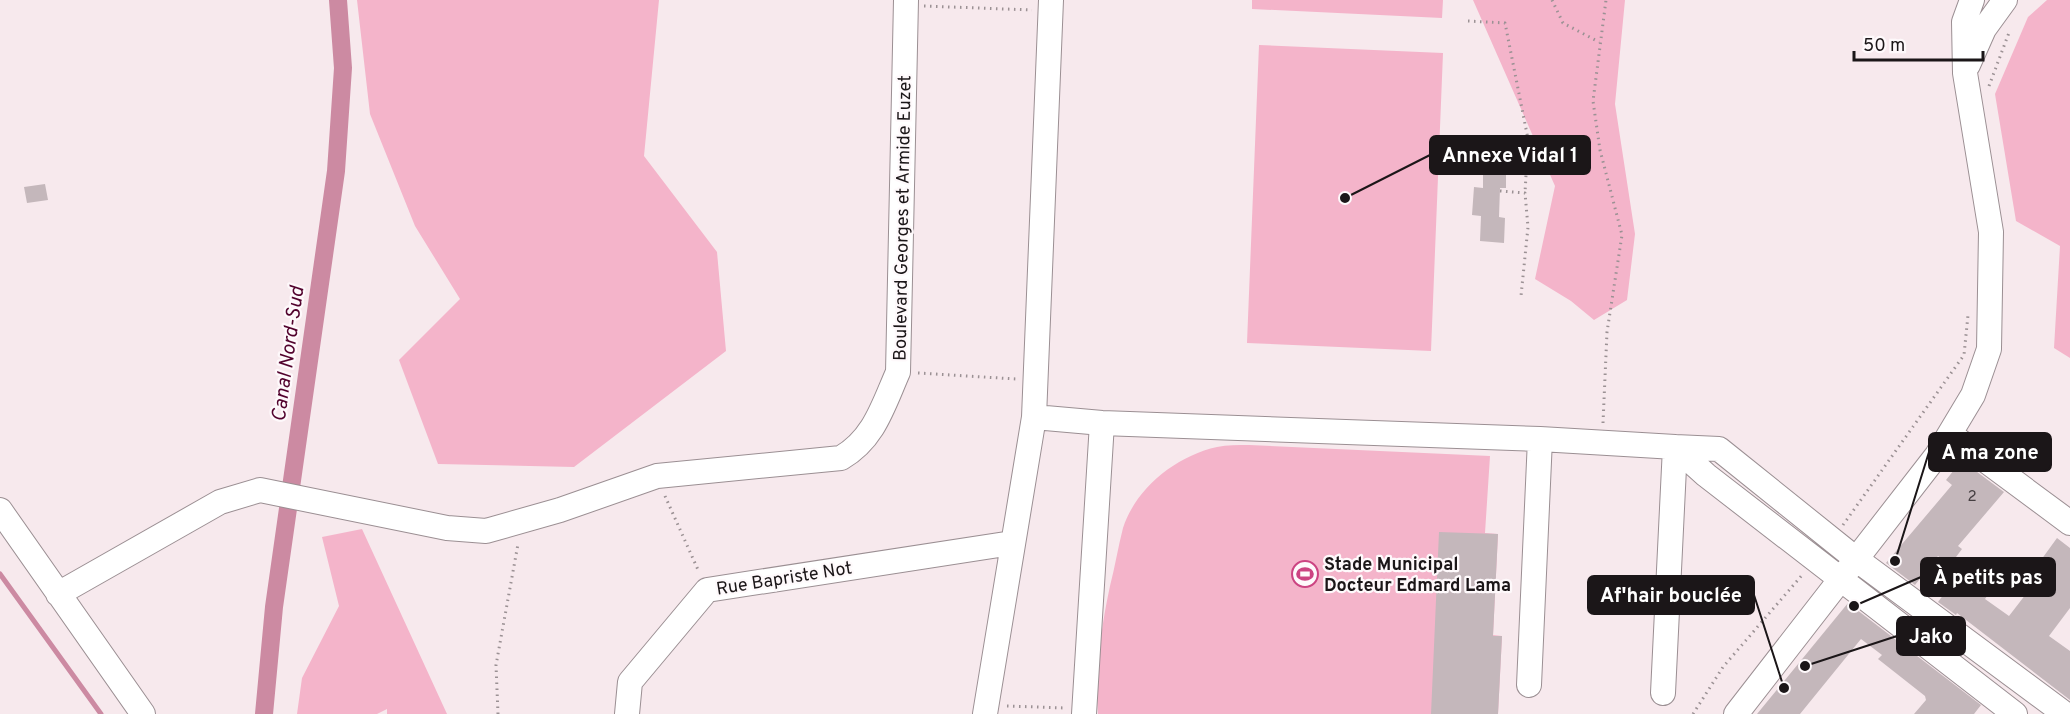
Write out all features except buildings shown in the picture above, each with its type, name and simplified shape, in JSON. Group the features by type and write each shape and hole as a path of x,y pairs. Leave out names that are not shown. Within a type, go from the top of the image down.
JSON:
{"street":[{"path":"1736,714 1937,455 1973,395 1989,349 1992,299 1991,232 1965,73 1964,22 1972,0"},
{"path":"1965,73 1984,29 2005,0"},
{"name":"Boulevard Georges et Armide Euzet","path":"58,594 220,502 260,490 447,528 486,531 657,476 841,458 857,448 875,425 898,372 907,3"},
{"path":"986,710 1034,417 1051,6"},
{"path":"1034,417 1102,423 1719,448 1856,559 2065,714"},
{"path":"1084,711 1102,423"},
{"path":"1950,434 2070,523"},
{"path":"1529,685 1540,440"},
{"path":"1675,447 1706,475 2015,714"},
{"path":"1663,693 1675,447"},
{"path":"0,510 143,714"},
{"name":"Rue Bapriste Not","path":"627,714 630,682 707,590 1012,543"}],"path":[{"path":"1552,0 1563,23 1599,42"},
{"path":"1603,442 1607,332 1622,235 1600,150 1593,101 1606,0"},
{"path":"907,3 1051,6"},
{"path":"1468,21 1505,23 1528,138 1525,194 1528,227 1521,296"},
{"path":"1500,191 1525,194"},
{"path":"1833,539 1964,355 1968,311"},
{"path":"898,372 1035,380"},
{"path":"657,476 707,590"},
{"path":"498,714 495,665 522,521"},
{"path":"1693,714 1723,667 1816,559"},
{"path":"986,710 1084,711"}],"shaded area":[{"path":"357,0 659,0 644,156 717,252 726,351 574,467 438,464 399,360 460,299 415,226 370,114"},
{"path":"1252,0 1443,0 1442,18 1252,9"},
{"path":"1473,0 1625,0 1615,104 1635,234 1627,300 1594,320 1571,301 1535,279 1555,186"},
{"path":"2047,0 2070,0 2070,358 2054,348 2060,246 2016,221 1995,94 2028,17"},
{"path":"1259,45 1443,53 1431,351 1247,343"},
{"name":"Stade Municipal Docteur Edmard Lama","path":"1249,445 1490,456 1485,533 1498,534 1493,635 1502,636 1498,714 1098,714 1098,666 1104,618 1121,535 1129,513 1137,500 1159,476 1187,458 1217,447"},
{"path":"362,529 447,714 387,714 387,709 377,714 297,714 302,678 339,606 322,537"}],"waterway":[{"name":"Canal Nord-Sud","path":"264,714 274,607 336,171 343,68 338,0"},
{"path":"0,574 101,714"}],"place":[{"name":"Annexe Vidal 1","path":"1345,198"},
{"name":"A ma zone","path":"1895,561"},
{"name":"Stade Municipal Docteur Edmard Lama","path":"1305,574"},
{"name":"À petits pas","path":"1854,606"},
{"name":"Jako","path":"1805,666"},
{"name":"Af'hair bouclée","path":"1784,688"}]}
